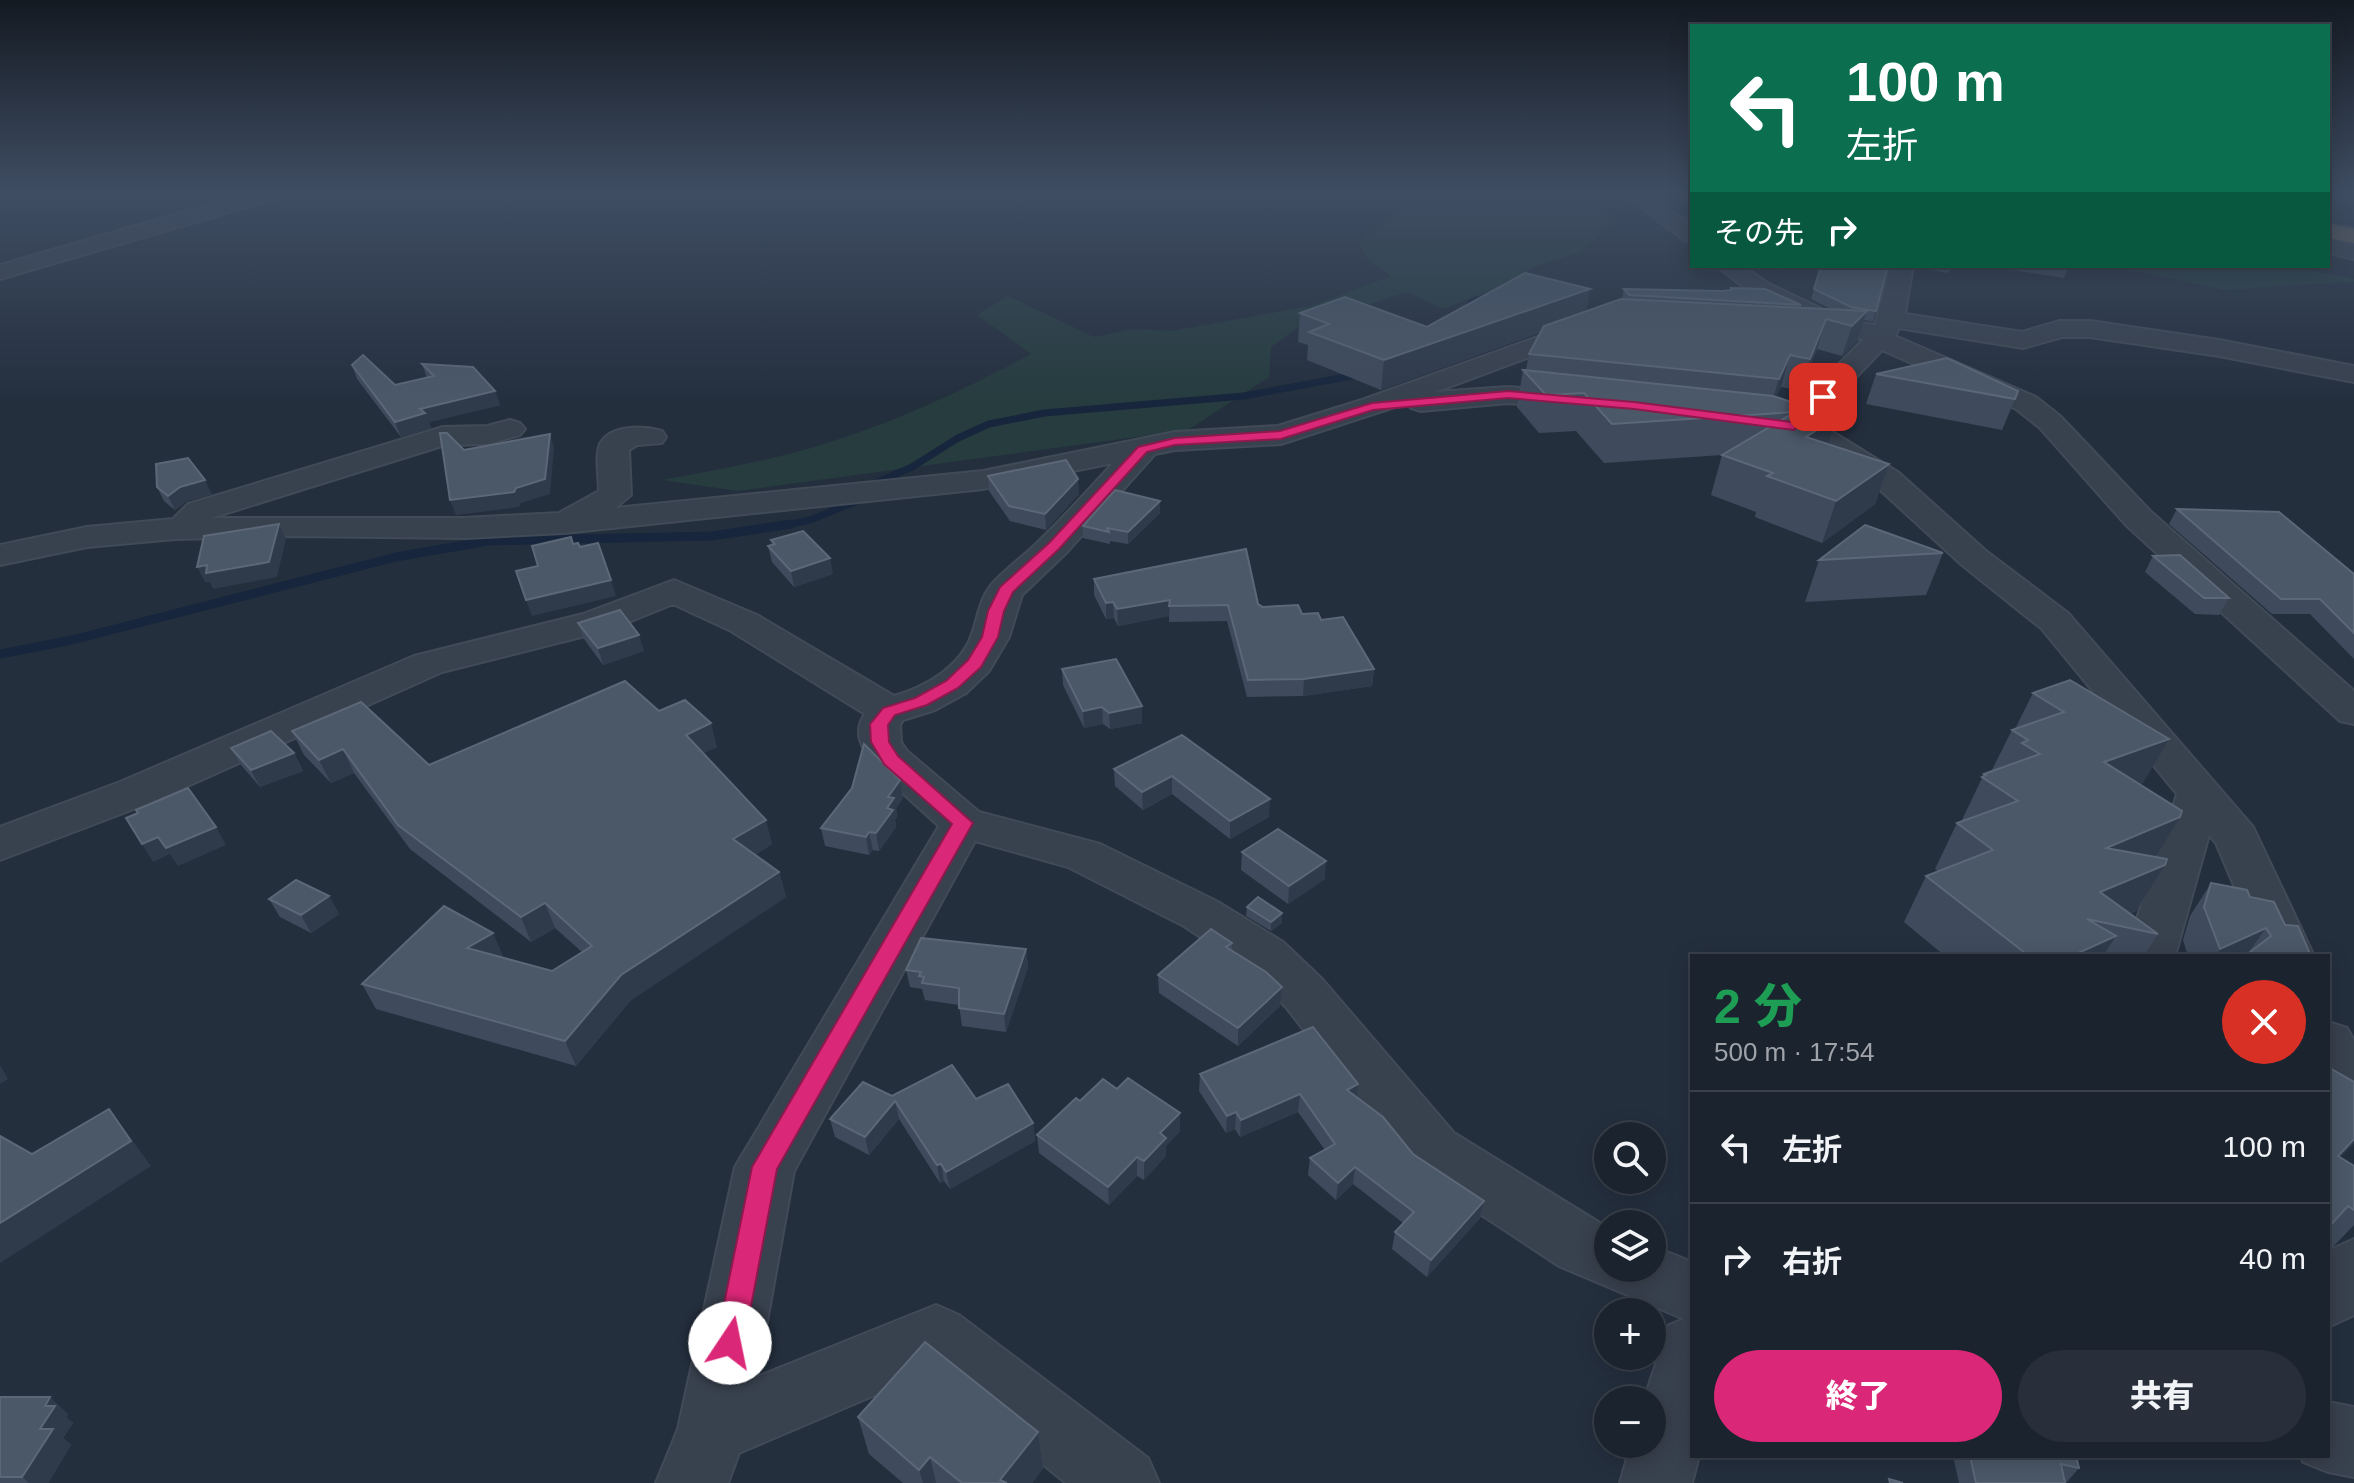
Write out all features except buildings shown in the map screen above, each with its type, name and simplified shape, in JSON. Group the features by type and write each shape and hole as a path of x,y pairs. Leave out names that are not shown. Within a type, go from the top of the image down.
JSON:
{"street":[{"path":"0,272 43,262"},
{"path":"1731,268 1759,288 1824,320 1885,331 2026,403 2050,422 2138,518 2354,712"},
{"path":"1794,426 1885,331 1901,268"},
{"path":"0,555 87,537 175,529 294,526 465,528 564,523 983,480 1175,441 1281,435 1372,406 1611,319"},
{"path":"1771,328 1836,327 2023,340 2060,329 2090,329 2219,348 2354,374"},
{"path":"1372,406 1508,395 1603,403"},
{"path":"443,436 471,420"},
{"path":"1748,420 1794,426 1817,435 1888,480 1974,558 2055,621 2237,838 2288,954"},
{"path":"175,529 200,511 382,451 443,436 488,435 510,429"},
{"path":"564,523 615,495 614,446 632,436 651,437"},
{"path":"1143,449 1054,546 1006,590 996,611 990,637 975,663 952,685 921,701 889,711 879,724 880,742 891,760 963,823 1084,855 1201,914 1265,955 1304,993 1433,1151 1594,1252"},
{"path":"0,844 136,792 428,664 596,622 674,591 744,623 889,711"},
{"path":"2151,954 2199,793"},
{"path":"702,1456 765,1167 963,823"},
{"path":"2330,1047 2354,1097"},
{"path":"2330,1295 2354,1268"},
{"path":"1666,1281 1690,1291"},
{"path":"702,1456 936,1337 1123,1483"},
{"path":"1656,1483 1690,1356"},
{"path":"2330,1437 2354,1442"}],"green space":[{"path":"1371,262 1548,262 1534,267 1503,286 1443,309 1407,292 1297,328 1271,347 1269,377 1188,430 738,491 662,480 776,457 875,427 939,400 1031,354 977,315 1008,296 1094,337 1133,329 1172,331 1311,306 1391,276"},
{"path":"2120,268 2300,268 2354,279 2354,282 2225,290"}],"waterway":[{"path":"1468,315 1465,311 1471,301 1490,296"},
{"path":"782,526 810,520 855,502 880,481 912,467 958,438 989,424 1044,413 1244,396 1362,374"},
{"path":"0,654 72,640 396,557 488,541 712,536 791,524"}],"route":[{"path":"730,1343 765,1167 868,993 963,823 891,760 880,742 879,724 889,711 921,701 952,685 975,663 990,637 996,611 1006,590 1054,546 1143,449 1175,441 1281,435 1372,406 1508,395 1634,405 1794,426 1823,397"}]}
